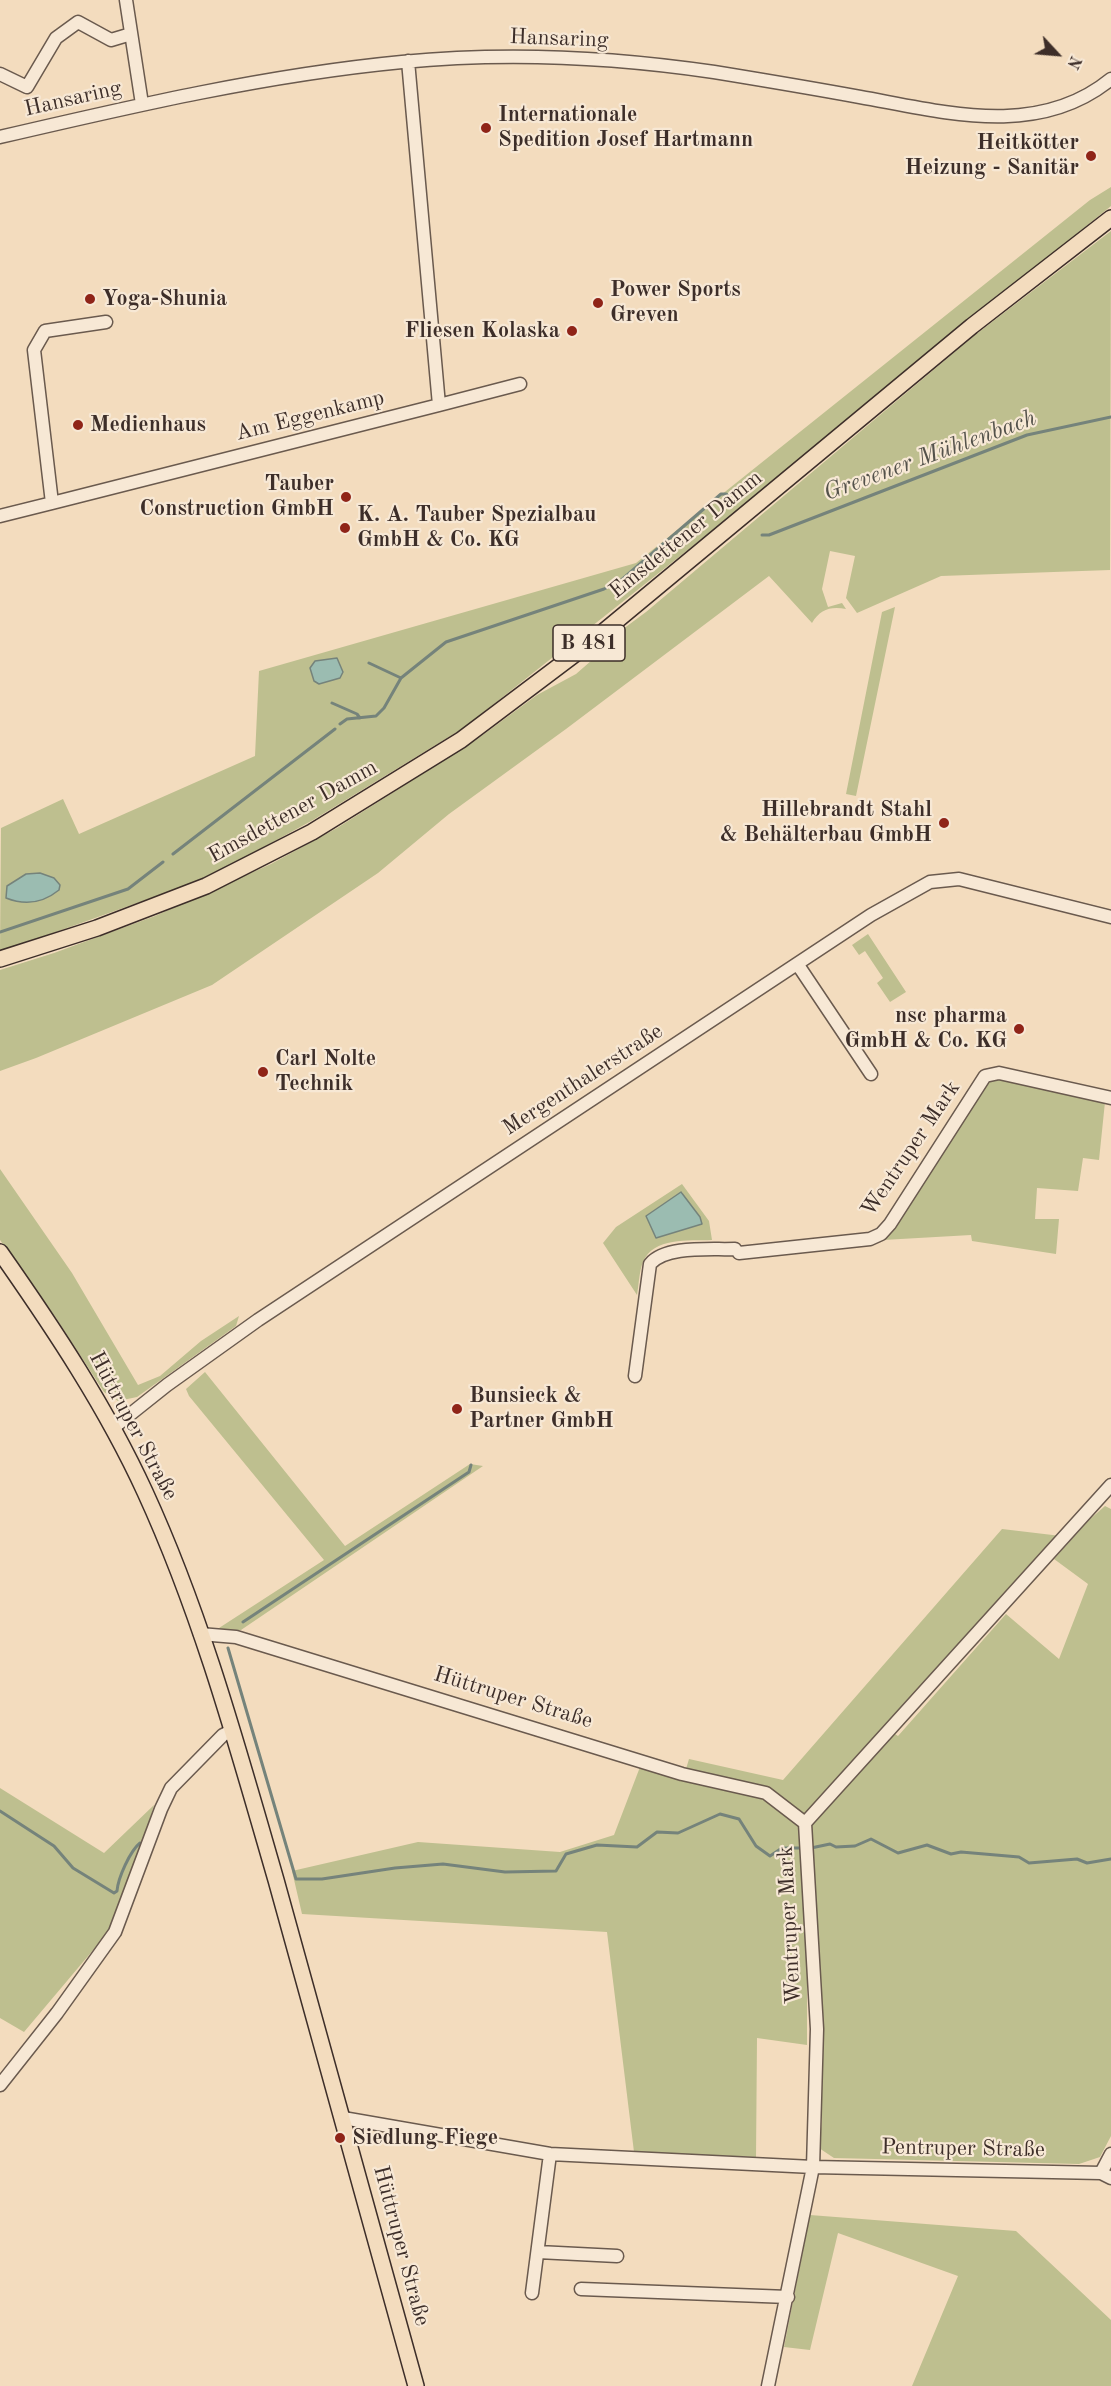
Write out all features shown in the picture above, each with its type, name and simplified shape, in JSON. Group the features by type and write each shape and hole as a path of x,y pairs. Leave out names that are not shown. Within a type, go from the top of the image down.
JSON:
{"main road":[{"name":"Emsdettener Damm","path":"0,959 97,928 206,886 312,832 461,740 591,642 972,326 1111,218"},
{"name":"Hüttruper Straße","path":"0,1252 73,1360 113,1428 160,1527 200,1634 233,1730 416,2386"}],"street":[{"path":"126,0 142,104"},
{"path":"0,74 27,87 56,38 78,22 111,40 131,34"},
{"name":"Hansaring","path":"0,137 142,104 308,74 408,61 518,58 631,63 711,72 986,117 1022,116 1062,107 1083,98 1111,79"},
{"path":"408,61 439,405"},
{"path":"52,503 34,350 45,331 106,322"},
{"name":"Am Eggenkamp","path":"0,516 520,384"},
{"name":"Mergenthalerstraße","path":"113,1428 167,1385 258,1320 871,915 930,882 940,879 959,879 1111,917"},
{"path":"798,964 871,1074"},
{"name":"Wentruper Mark","path":"635,1376 650,1264 656,1257 667,1252 737,1251 870,1239 881,1234 890,1224 985,1076 999,1073 1111,1098"},
{"name":"Wentruper Mark","path":"768,2386 813,2167 817,2029 805,1823 1111,1485"},
{"name":"Hüttruper Straße","path":"200,1634 236,1637 682,1774 766,1793 805,1823"},
{"path":"0,2085 57,2013 115,1932 171,1788 223,1736 233,1730"},
{"path":"343,2118 550,2154 813,2167"},
{"path":"532,2293 550,2154"},
{"path":"1106,2176 1111,2154"},
{"name":"Pentruper Straße","path":"813,2167 1106,2176"},
{"path":"538,2252 617,2256"},
{"path":"581,2289 788,2297"}],"green space":[{"path":"1111,187 1111,206 723,522 465,727 313,820 207,878 0,952 1,828 63,799 79,834 255,756 259,671 636,563 1090,200"},
{"path":"1111,231 1110,570 941,576 857,613 846,598 855,556 830,551 822,589 828,607 842,603 846,609 826,610 819,614 812,623 769,576 449,814 378,873 212,985 0,1071 0,970 155,916 271,864 337,828 476,740 537,695 576,674 607,647 615,635 646,612 975,335"},
{"path":"895,607 856,796 846,794 882,612"},
{"path":"868,934 906,992 890,1002 877,983 883,978 865,951 859,955 852,945"},
{"path":"1002,1077 1105,1102 1099,1160 1083,1158 1078,1191 1037,1188 1035,1219 1059,1219 1056,1254 972,1241 971,1235 883,1240 891,1233 985,1085 992,1079"},
{"path":"0,1169 72,1273 138,1385 160,1376 201,1341 239,1316 236,1326 137,1397 118,1401 104,1392 56,1318 0,1240"},
{"path":"682,1184 709,1221 712,1240 673,1242 655,1248 643,1262 637,1295 603,1243 616,1227","holes":["681,1192 683,1193 680,1230 656,1238 646,1216"]},
{"path":"205,1372 345,1546 470,1464 483,1466 241,1630 223,1630 219,1628 324,1560 189,1396 186,1389"},
{"path":"1105,1506 1111,1509 1111,2136 1100,2157 1079,2164 834,2158 819,2148 822,2120 817,1930 807,1932 807,2045 757,2038 756,2157 634,2152 607,1932 302,1914 292,1871 418,1842 560,1852 614,1835 640,1767 686,1769 689,1759 783,1780 1002,1529 1061,1536 889,1730 898,1736 1006,1614 1059,1659 1088,1584 1054,1559 1089,1520"},
{"path":"0,1788 104,1853 154,1805 134,1871 110,1930 24,2032 0,2018"},
{"path":"810,2215 1016,2231 1111,2320 1111,2386 912,2386 958,2276 838,2233 810,2350 784,2347"}],"water":[{"path":"337,658 343,672 340,678 319,684 314,681 310,668 315,661"},
{"path":"40,873 54,878 60,885 59,890 47,898 34,902 20,902 6,898 7,886 26,874"},
{"path":"681,1192 700,1217 702,1224 656,1238 646,1216"}],"waterway":[{"name":"Grevener Mühlenbach","path":"762,535 769,535 1027,435 1111,417"},
{"name":"Grevener Mühlenbach","path":"340,724 347,719 376,716 384,708 401,678 446,642 619,582 721,494 730,497"},
{"path":"369,663 401,678"},
{"path":"332,703 357,714 360,718"},
{"name":"Grevener Mühlenbach","path":"173,854 335,729"},
{"name":"Grevener Mühlenbach","path":"0,932 128,889 163,862"},
{"path":"243,1622 469,1472 471,1465"},
{"path":"228,1648 296,1879 322,1879 395,1868 443,1864 505,1872 556,1871 566,1854 597,1845 637,1847 657,1832 678,1833 720,1814 739,1819 756,1846 770,1856 782,1848 804,1848"},
{"path":"0,1811 54,1846 73,1868 114,1893 117,1891 125,1865 140,1843"},
{"path":"811,1848 830,1844 836,1847 855,1846 871,1839 898,1853 927,1845 951,1854 961,1852 1019,1857 1029,1863 1077,1859 1087,1863 1111,1859"}],"place":[{"name":"Internationale Spedition Josef Hartmann","path":"486,128"},
{"name":"Heitkötter Heizung - Sanitär","path":"1091,156"},
{"name":"Yoga-Shunia","path":"90,299"},
{"name":"Power Sports Greven","path":"598,303"},
{"name":"Fliesen Kolaska","path":"572,331"},
{"name":"Medienhaus","path":"78,425"},
{"name":"Tauber Construction GmbH","path":"346,497"},
{"name":"K. A. Tauber Spezialbau GmbH & Co. KG","path":"345,528"},
{"name":"Hillebrandt Stahl & Behälterbau GmbH","path":"944,823"},
{"name":"nsc pharma GmbH & Co. KG","path":"1019,1029"},
{"name":"Carl Nolte Technik","path":"263,1072"},
{"name":"Bunsieck & Partner GmbH","path":"457,1409"},
{"name":"Siedlung Fiege","path":"340,2138"}]}
